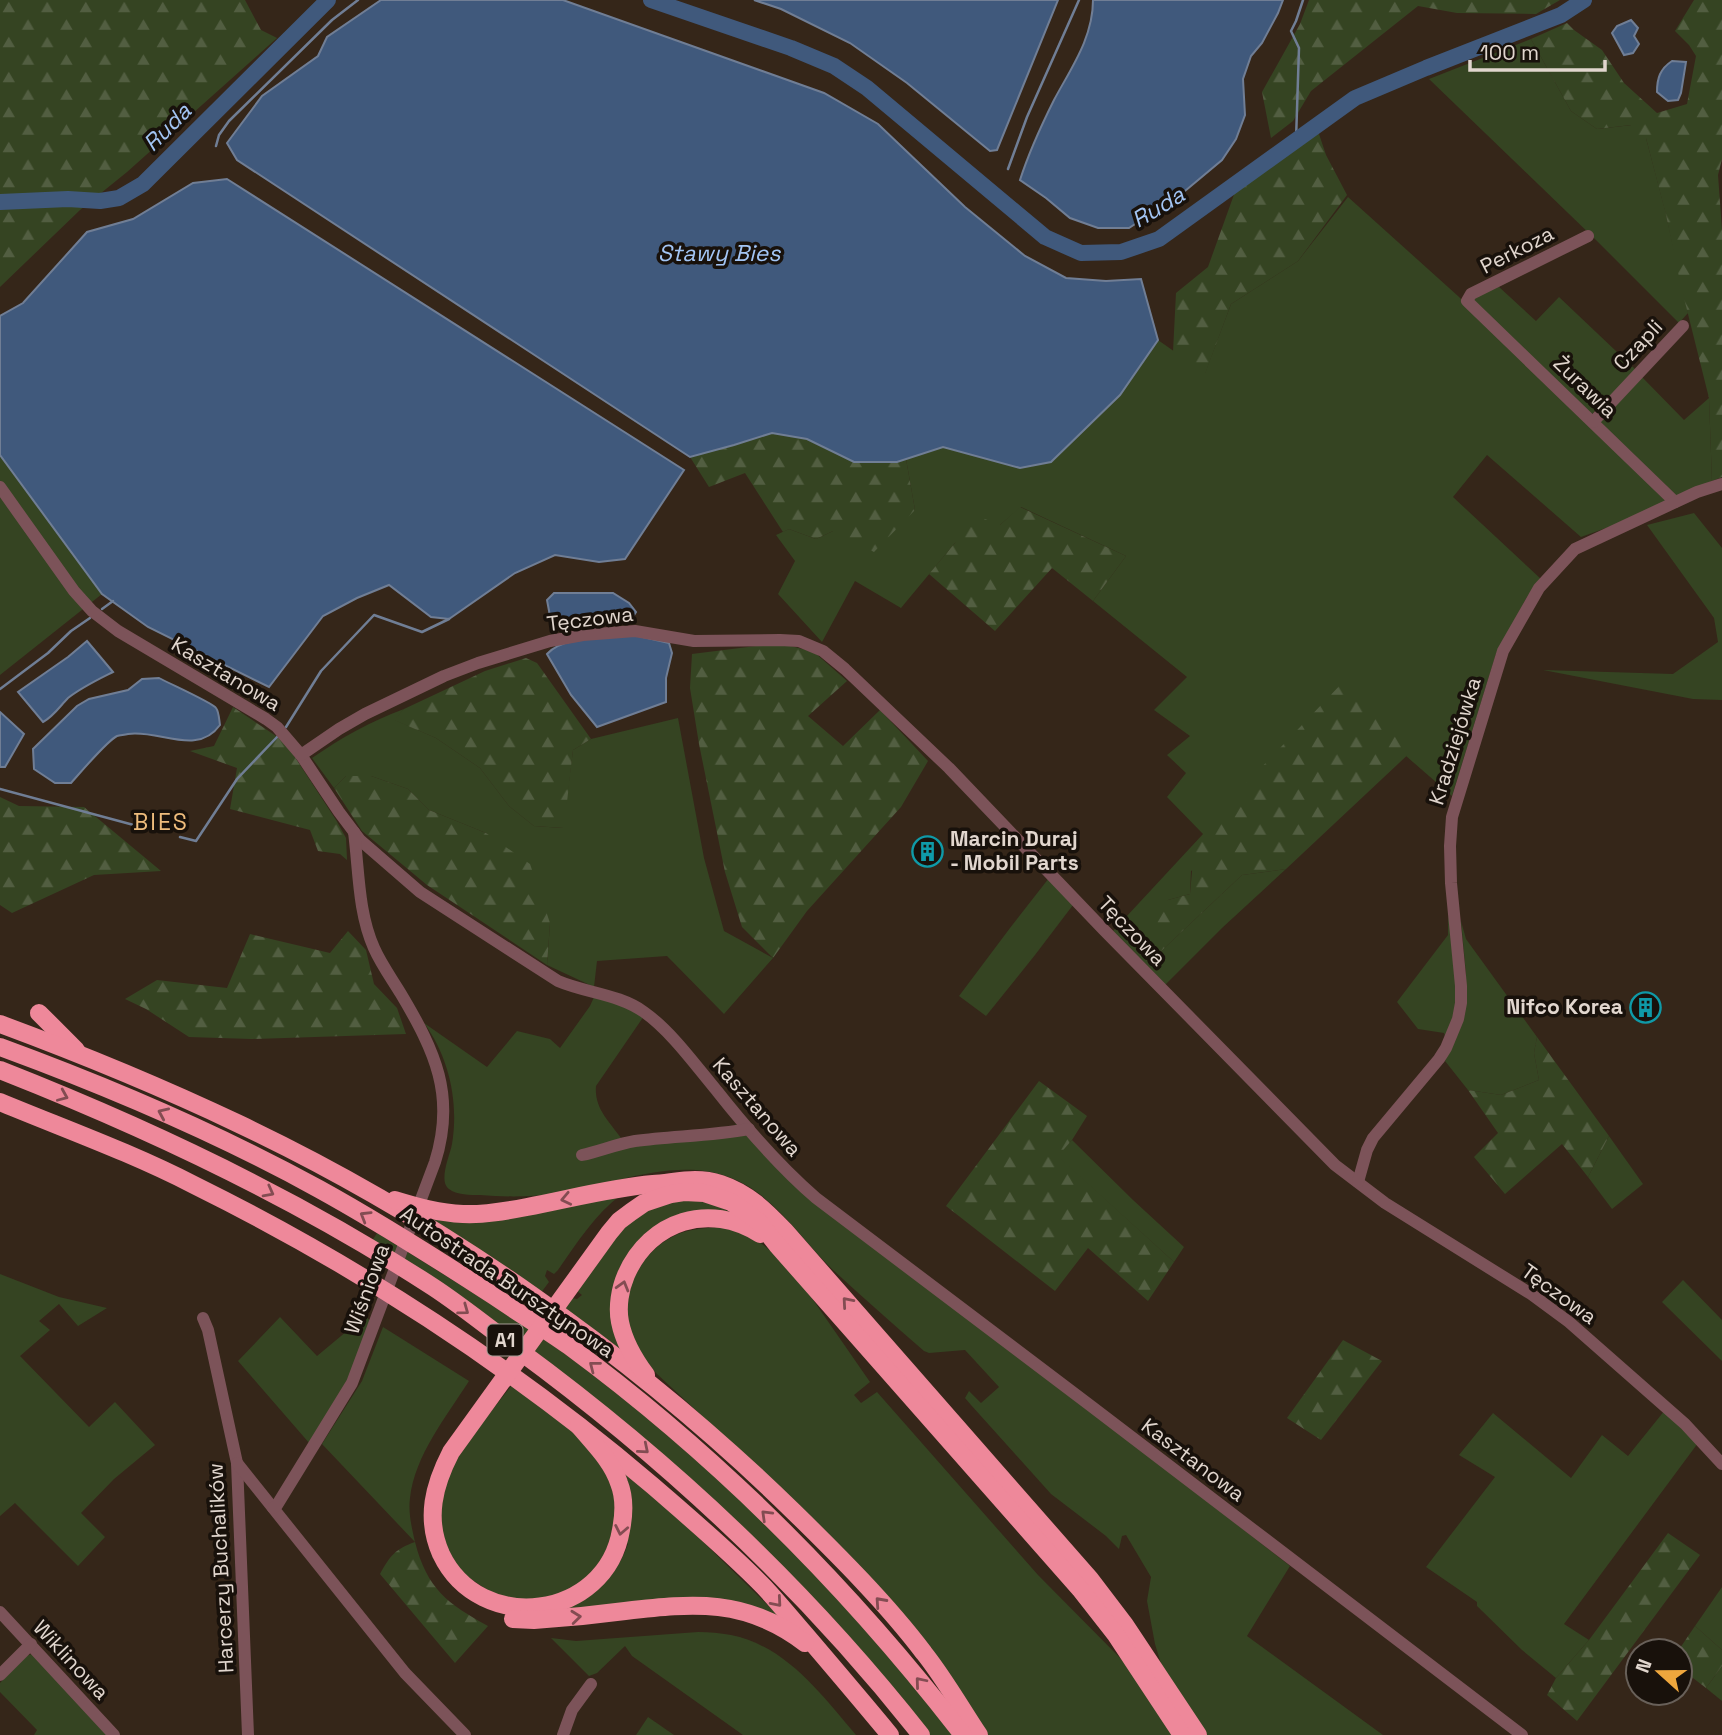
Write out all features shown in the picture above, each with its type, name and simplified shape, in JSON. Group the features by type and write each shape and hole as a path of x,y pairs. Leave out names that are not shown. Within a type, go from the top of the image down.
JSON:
{"highway":[{"path":"39,1013 82,1056"},
{"path":"0,1024 173,1094 240,1125 364,1190 533,1296 660,1391 769,1487 881,1602 925,1653 979,1735"},
{"name":"Autostrada Bursztynowa","path":"0,1047 172,1117 320,1189 445,1264 567,1345 654,1414 788,1535 876,1629 963,1735"},
{"name":"A1","path":"0,1070 206,1160 377,1252 447,1297 558,1379 705,1503 771,1566 857,1657 921,1735"},
{"path":"0,1102 194,1184 337,1262 439,1325 516,1378 606,1446 693,1520 764,1587 890,1735"},
{"path":"364,1190 422,1209 466,1214 499,1212 633,1185 691,1179 720,1184 751,1199 768,1213 1090,1579 1125,1625 1198,1735"},
{"path":"562,1288 599,1227 636,1194 655,1184"},
{"path":"829,1662 772,1622 714,1605 666,1606 571,1618 525,1620 497,1616 462,1598 446,1583 434,1566 426,1547 420,1519 421,1500 432,1462 562,1288 619,1221 644,1203 671,1194 704,1193 731,1202 759,1222 1080,1589 1116,1635 1182,1735"},
{"path":"660,1391 633,1356 619,1320 624,1280 638,1253 650,1240 672,1226 701,1218 744,1224 778,1245"},
{"path":"489,1388 441,1471 432,1505 433,1527 437,1544 455,1575 468,1588 500,1605 534,1608 554,1605 571,1598 587,1588 612,1558 624,1518 620,1483 603,1454 579,1426"}],"street":[{"name":"Perkoza","path":"1467,301 1471,294 1588,236"},
{"name":"Żurawia","path":"1467,301 1675,502"},
{"name":"Czapli","path":"1593,422 1683,326"},
{"name":"Kradziejówka","path":"1358,1182 1373,1138 1438,1059 1458,1018 1461,986 1451,883 1452,817 1503,651 1539,588 1575,549 1697,492 1722,484"},
{"name":"Kasztanowa","path":"0,487 74,591 92,611 118,631 277,727 301,755 360,840 420,892 545,974 573,987 631,1003 645,1012 659,1024 776,1161 816,1198 1522,1735"},
{"name":"Tęczowa","path":"301,755 339,729 444,676 550,641 583,635 635,631 694,641 780,639 799,642 823,651 949,768 1335,1165 1385,1203 1531,1294 1569,1322 1685,1424 1722,1464"},
{"name":"Wiśniowa","path":"274,1508 352,1383 443,1134 442,1084 433,1056 409,1008 374,949 362,913 354,832"},
{"path":"582,1155 635,1141 749,1129"},
{"name":"Harcerzy Buchalików","path":"203,1318 208,1330 237,1463 248,1735"},
{"path":"237,1463 405,1673 465,1735"},
{"name":"Wiklinowa","path":"0,1612 114,1735"},
{"path":"0,1675 31,1644"},
{"path":"563,1735 572,1710 591,1685"}],"green space":[{"path":"0,0 245,0 261,30 277,38 127,172 80,210 0,287"},
{"path":"1309,0 1560,0 1536,14 1457,13 1418,6 1311,91 1293,121 1271,138 1262,92 1300,24"},
{"path":"1694,0 1722,0 1722,159 1718,175 1722,230 1722,477 1712,481 1709,398 1646,138 1635,139 1631,125 1597,129 1571,111 1531,39 1567,23 1602,50 1624,83 1657,113 1687,104 1696,56 1675,31"},
{"path":"1531,39 1571,111 1597,129 1632,125 1646,138 1688,313 1679,323 1429,79"},
{"path":"1318,131 1326,155 1347,195 1298,261 1231,304 1205,374 1173,352 1176,293 1208,267 1236,189"},
{"path":"1348,197 1458,296 1670,505 1581,537 1487,455 1453,497 1541,579 1527,597 1496,654 1452,796 1406,756 1414,748 1191,871 1190,894 1168,900 1158,954 1242,875 1286,869 1164,986 1113,931 1203,834 1167,797 1186,773 1167,755 1190,736 1154,710 1187,677 1093,601 1126,556 1021,507 1000,525 955,543 901,608 855,581 822,642 778,594 795,561 776,535 789,529 816,539 833,531 915,510 906,459 943,447 1020,468 1120,395 1158,340 1205,373 1231,304 1298,261"},
{"path":"1498,286 1536,321 1559,297 1636,370 1591,415 1475,302 1473,297"},
{"path":"1641,376 1684,420 1709,398 1712,481 1677,496 1600,422"},
{"path":"772,433 807,439 854,462 897,462 906,459 915,510 874,552 833,531 816,539 789,529 783,532 745,473 709,487 690,457"},
{"path":"0,455 102,594 0,675"},
{"path":"1020,507 1126,556 1093,601 1052,568 995,631 929,574 980,517 1000,525"},
{"path":"1694,513 1722,548 1722,700 1693,699 1543,670 1673,674 1718,642 1714,618 1647,525"},
{"path":"779,643 814,652 847,681 808,716 843,746 880,710 928,761 901,807 807,911 773,958 742,927 725,872 690,688 692,654"},
{"path":"526,658 537,663 591,739 573,750 564,828 534,826 509,806 480,768 436,738 394,720 404,709 485,671"},
{"path":"1345,680 1415,748 1286,869 1242,875 1157,955 1152,934 1155,911 1168,900 1190,894 1194,849 1215,816"},
{"path":"233,707 285,742 346,838 347,860 340,854 318,851 310,830 230,809 237,768 190,751 214,746"},
{"path":"404,709 395,720 436,738 480,768 509,806 534,826 563,828 573,750 591,739 678,718 704,858 724,931 773,958 724,1014 667,956 597,961 594,987 547,965 550,923 486,833 429,810 408,789 371,776 346,776 334,788 312,758 356,730"},
{"path":"346,776 371,776 408,789 429,810 486,833 530,864 550,923 547,965 427,885 362,831 334,788"},
{"path":"0,797 19,806 84,807 161,871 94,875 12,913 0,905"},
{"path":"1049,878 1073,905 986,1016 959,996"},
{"path":"1448,913 1458,974 1456,1011 1446,1040 1444,1033 1418,1029 1397,1002 1448,935"},
{"path":"1461,921 1466,939 1537,1037 1534,1053 1539,1080 1501,1095 1468,1090 1445,1061 1465,1014 1466,974"},
{"path":"348,931 366,950 374,984 397,1008 406,1034 252,1039 189,1037 146,1009 125,999 157,980 227,988 250,934 330,953"},
{"path":"594,997 611,1001 644,1016 596,1086 600,1108 621,1138 731,1129 736,1124 801,1191 1092,1411 1290,1566 1247,1636 1383,1735 1206,1735 1162,1667 1147,1601 1151,1577 1126,1535 1122,1536 1119,1549 1051,1494 971,1405 965,1398 969,1391 981,1403 999,1387 965,1350 929,1353 924,1351 832,1269 771,1204 742,1183 705,1171 684,1170 662,1171 545,1195 468,1195 449,1189 445,1174 454,1128 453,1096 446,1065 424,1023 487,1067 517,1031 550,1039 560,1048"},
{"path":"1537,1037 1609,1136 1588,1177 1562,1144 1505,1194 1474,1157 1498,1133 1468,1090 1501,1095 1539,1080 1534,1053"},
{"path":"1039,1081 1087,1116 1058,1156 1174,1262 1148,1301 1088,1248 1055,1291 946,1206"},
{"path":"1609,1136 1643,1184 1612,1209 1588,1177"},
{"path":"1072,1140 1184,1247 1174,1262 1057,1156"},
{"path":"622,1194 579,1239 558,1270 554,1274 547,1270 545,1276 549,1282 540,1294 426,1217"},
{"path":"678,1200 711,1204 741,1218 686,1213 656,1226 631,1250 620,1268 624,1357 563,1310 572,1298 577,1299 582,1295 577,1291 619,1233 640,1214"},
{"path":"725,1227 752,1237 762,1244 800,1281 870,1382 854,1395 861,1403 877,1392 1038,1575 1133,1671 1174,1735 987,1735 807,1514 657,1374 643,1355 628,1321 626,1309 631,1283 648,1256 667,1240 691,1230"},
{"path":"377,1233 518,1321 575,1361 666,1432 759,1517 859,1620 955,1735 928,1735 767,1554 372,1241"},
{"path":"0,1274 59,1297 107,1308 78,1326 59,1304 39,1321 50,1330 20,1356 89,1427 115,1402 155,1445 114,1479 81,1513 105,1537 78,1566 15,1503 0,1516"},
{"path":"1683,1280 1722,1320 1722,1361 1662,1302"},
{"path":"365,1316 371,1321 354,1370 310,1444 238,1361 280,1317 317,1356"},
{"path":"383,1327 469,1381 433,1437 418,1467 410,1503 415,1542 322,1444 362,1381"},
{"path":"1343,1340 1382,1361 1321,1440 1287,1418"},
{"path":"512,1385 576,1434 605,1468 617,1505 616,1528 599,1566 570,1591 530,1601 495,1595 465,1575 453,1561 440,1523 439,1505 451,1467"},
{"path":"1665,1410 1698,1443 1564,1624 1589,1640 1556,1678 1522,1650 1477,1606 1477,1602 1426,1567 1495,1477 1459,1455 1493,1413 1571,1478 1602,1435 1628,1456"},
{"path":"622,1470 685,1524 784,1621 770,1614 562,1610 594,1592 610,1576 623,1556 628,1544 625,1543"},
{"path":"1668,1533 1700,1555 1639,1637 1624,1637 1624,1658 1577,1721 1547,1695 1556,1678 1589,1640"},
{"path":"415,1542 426,1572 441,1593 461,1610 488,1626 455,1663 380,1574 394,1554"},
{"path":"1722,1587 1722,1650 1695,1626"},
{"path":"1695,1626 1722,1650 1722,1666 1706,1688 1694,1679 1694,1637 1688,1637"},
{"path":"698,1632 731,1635 751,1641 786,1661 816,1689 856,1735 743,1735 632,1656 625,1646 597,1673 589,1676 551,1638 576,1641"},
{"path":"35,1653 110,1735 34,1735 37,1730 0,1692 0,1683 26,1656"},
{"path":"1722,1666 1722,1701 1706,1688"},
{"path":"648,1717 674,1735 636,1735"}],"water":[{"name":"Stawy Bies","path":"381,0 563,0 824,93 878,124 965,207 1025,256 1066,278 1106,281 1141,279 1158,340 1120,395 1051,462 1020,468 943,447 897,462 854,462 807,439 772,433 690,457 237,160 227,143 262,96 318,56 327,37"},
{"path":"754,0 1058,0 997,150 990,151 907,83 850,43 781,9"},
{"path":"1093,0 1283,0 1262,43 1251,56 1243,79 1245,115 1236,139 1222,160 1185,191 1129,228 1098,228 1070,218 1020,180 1044,120 1085,40"},
{"path":"1631,20 1638,28 1634,36 1639,44 1633,53 1624,55 1612,33 1617,26"},
{"path":"1672,61 1686,62 1678,100 1668,101 1657,92 1657,87 1662,71"},
{"path":"227,179 684,470 625,559 599,562 555,555 515,573 449,619 431,617 389,585 323,616 269,687 148,627 102,594 0,455 0,316 23,303 87,232 133,219 193,183"},
{"path":"554,593 613,593 629,603 636,612 632,618 559,629 552,627 547,600"},
{"path":"630,634 669,643 672,653 666,678 666,702 597,727 571,695 547,654 554,648 574,641"},
{"path":"87,641 113,672 73,694 43,722 18,692"},
{"path":"159,678 213,705 218,712 220,725 211,734 189,741 140,733 117,736 100,750 71,783 55,783 34,769 33,749 77,706 89,699 128,690 142,679"},
{"path":"0,712 24,734 5,767 0,767"}],"waterway":[{"name":"Ruda","path":"0,202 68,199 100,201 119,198 143,184 328,0"},
{"path":"216,146 219,135 229,121 332,20 358,0"},
{"name":"Ruda","path":"651,0 791,48 834,66 867,88 1045,237 1081,253 1121,252 1159,239 1355,98 1561,15 1584,0"},
{"path":"1008,169 1027,117 1079,0"},
{"path":"1296,140 1299,48 1291,31 1303,0"},
{"path":"102,609 113,601"},
{"path":"286,727 321,671 374,615 422,632 449,619"},
{"path":"0,689 90,618"},
{"path":"180,837 196,841 237,779 278,736"},
{"path":"0,789 156,831"}],"place":[{"name":"Marcin Duraj - Mobil Parts","path":"927,851"},
{"name":"Nifco Korea","path":"1646,1007"}],"district":[{"name":"BIES","path":"161,822"}]}
